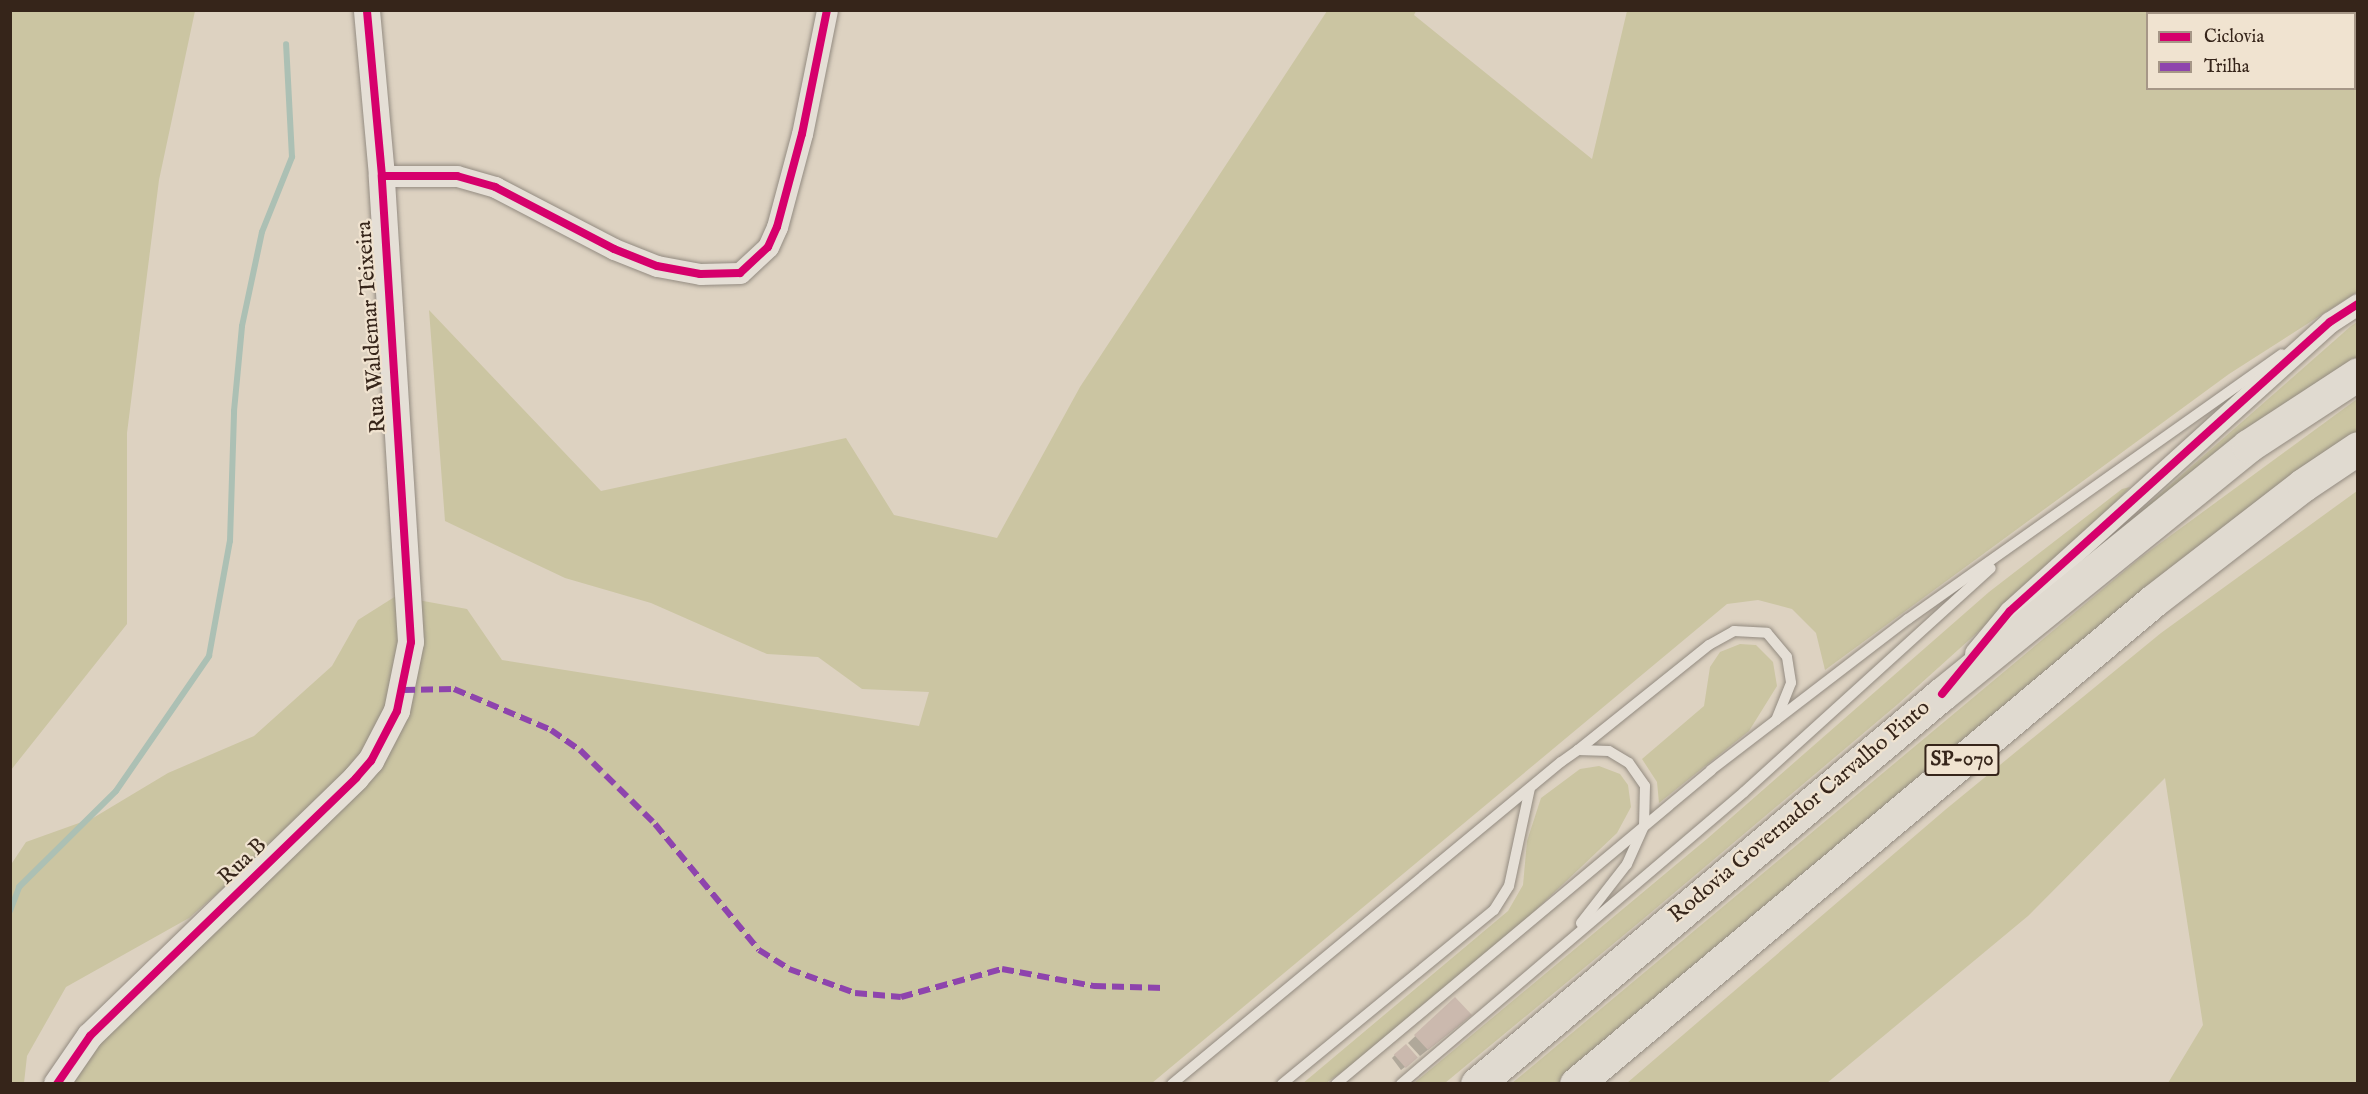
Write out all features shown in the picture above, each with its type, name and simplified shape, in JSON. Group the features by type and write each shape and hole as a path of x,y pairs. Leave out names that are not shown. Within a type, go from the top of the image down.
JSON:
{"highway":[{"name":"Rodovia Governador Carvalho Pinto","path":"1477,1083 1942,694 2248,446 2358,374"},
{"name":"SP-070","path":"1576,1083 2153,601 2303,485 2358,448"}],"street":[{"name":"Rua Waldemar Teixeira","path":"367,10 381,176 411,642"},
{"path":"381,176 457,176 495,187 614,249 657,266 700,274 740,273 752,266 768,247 777,227 802,134 827,10"},
{"path":"1942,694 2010,611 2330,322 2358,304"},
{"name":"Rua B","path":"57,1083 90,1036 371,760 397,711 411,642"}],"lane":[{"path":"1336,1083 1644,826 1908,619 2018,543 2250,375 2330,322"},
{"path":"1401,1083 1569,937 1744,792 2018,543"},
{"path":"1172,1083 1530,788 1709,645 1734,631 1767,633 1787,657 1791,683 1775,722"},
{"path":"1569,937 1627,864 1644,826 1645,786 1629,763 1609,751 1578,750"},
{"path":"1282,1083 1494,910 1509,886 1530,788"},
{"path":"1348,1083 1363,1062"}],"shaded area":[{"path":"11,10 195,11 159,180 127,433 127,624 11,770"},
{"path":"1327,11 1416,11 1414,15 1592,159 1627,11 2357,11 2357,292 2229,374 1825,670 1816,633 1792,609 1758,600 1727,604 1152,1083 55,1083 259,857 189,918 66,987 27,1056 24,1083 11,1083 10,866 26,842 93,818 168,773 254,736 332,666 358,620 396,596 467,609 502,660 919,726 929,692 862,689 818,657 767,654 651,603 565,578 445,521 429,310 601,491 846,438 894,515 997,538 1080,387"},
{"path":"2357,322 2357,357 2102,545 2351,326"},
{"path":"2357,399 2357,439 1563,1083 1511,1084 2140,558"},
{"path":"2130,487 2069,550 1898,704 1642,920 1445,1083 1413,1084 1708,838 1989,592 2122,489"},
{"path":"2357,491 2357,1083 2168,1083 2203,1025 2165,778 2028,916 1827,1083 1627,1083 1945,810 2161,633"},
{"path":"1740,644 1756,645 1773,662 1777,686 1749,731 1659,803 1657,782 1642,759 1704,706 1710,667 1720,652"},
{"path":"1599,766 1620,774 1628,785 1631,807 1617,833 1522,923 1352,1065 1326,1083 1302,1084 1508,911 1523,885 1527,841 1541,798 1580,769"}],"building":[{"path":"1455,997 1472,1015 1428,1050 1414,1035"},
{"path":"1406,1044 1418,1058 1406,1068 1394,1054"}],"waterway":[{"path":"10,911 19,887 116,791 209,656 230,541 234,411 242,326 262,232 292,157 286,44"}],"marked path":[{"path":"403,690 454,689 551,730 580,750 655,824 759,950 789,969 855,993 901,997 1002,969 1094,986 1164,988"}],"cycle path":[{"path":"57,1084 90,1036 356,778 371,761 397,711 411,642 382,176 367,10"},
{"path":"382,176 457,176 495,187 614,249 657,266 700,274 740,273 768,247 777,227 802,134 827,10"},
{"path":"1942,694 2010,611 2330,322 2358,304"}]}
